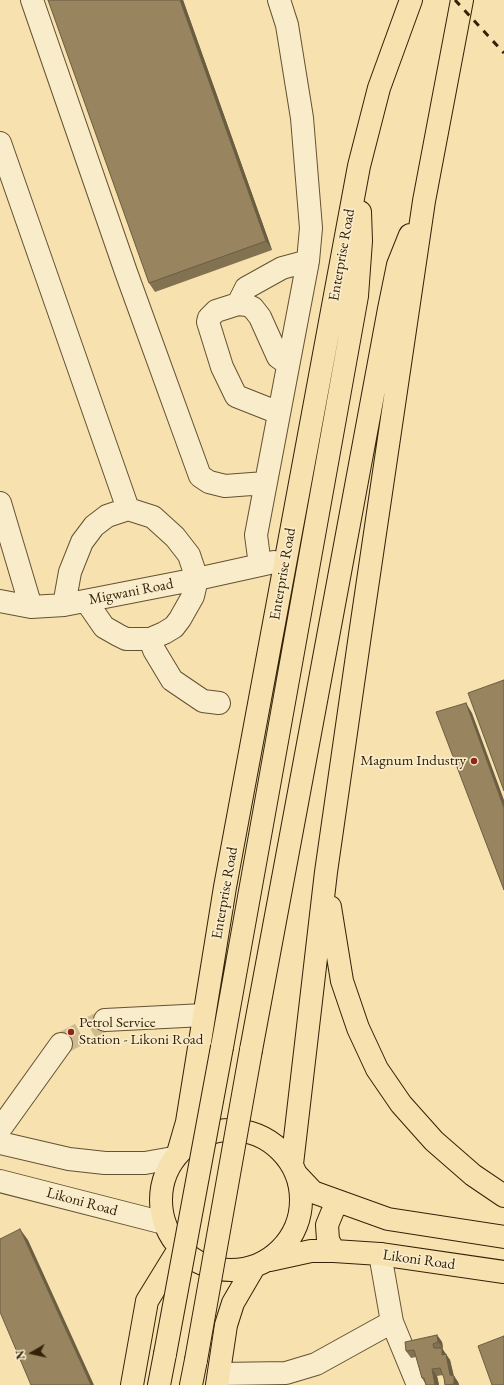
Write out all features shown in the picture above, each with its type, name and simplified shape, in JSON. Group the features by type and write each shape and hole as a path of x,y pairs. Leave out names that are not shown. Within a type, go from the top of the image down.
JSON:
{"main road":[{"name":"Enterprise Road","path":"175,1156 186,1122 225,887 359,166 379,88 411,0"},
{"path":"218,1380 226,1325 233,1303 261,1264 283,1248 294,1232 298,1219 301,1193 294,1169 326,872 424,201 462,0"},
{"path":"159,1385 222,1047 357,296 361,242 359,166"},
{"path":"191,1385 253,1042 397,272 424,201"},
{"path":"326,872 333,933 342,981 358,1028 377,1069 401,1104 434,1141 473,1175 504,1196"},
{"path":"261,1264 238,1271 221,1271 206,1267 191,1259 179,1248 164,1223 160,1201 163,1179 175,1156 195,1139 215,1130 238,1129 259,1135 278,1147 312,1192 341,1203 388,1218 504,1237"},
{"path":"334,1251 328,1240 327,1225 334,1208 341,1203"},
{"path":"132,1385 147,1301 179,1248"},
{"name":"Likoni Road","path":"261,1264 311,1251 334,1251 380,1254 504,1272"}],"street":[{"path":"32,0 126,272 200,476 209,482 225,486 265,483"},
{"path":"260,565 256,535 308,261 311,228 302,118 287,25 279,0"},
{"path":"0,143 128,509 153,517 175,537 189,555 197,580 193,596 174,627 150,639 126,639 104,627 86,601"},
{"path":"238,304 246,288 282,268 308,261"},
{"path":"279,413 236,396 222,367 208,322 209,318 216,311 238,304 247,305 253,308 260,317 278,357 288,364"},
{"path":"0,503 31,607"},
{"name":"Migwani Road","path":"64,605 70,572 82,542 94,526 107,516 128,509"},
{"name":"Migwani Road","path":"0,602 31,607 64,605 197,580 286,559"},
{"path":"150,639 161,664 172,680 203,701 219,703"},
{"path":"105,1020 204,1015"},
{"path":"0,1129 61,1044"},
{"path":"0,1143 69,1159 106,1163 145,1163 175,1156"},
{"name":"Likoni Road","path":"0,1181 164,1223"},
{"path":"380,1254 392,1322 418,1385"},
{"path":"218,1380 286,1373 316,1364 392,1322"}],"building":[{"path":"48,0 180,0 266,241 149,283"},
{"path":"504,680 504,791 468,693"},
{"name":"Magnum Industry","path":"466,703 504,808 504,890 436,712"},
{"path":"20,1229 91,1385 31,1385 0,1312 0,1239"},
{"path":"437,1335 438,1342 433,1344 434,1348 442,1348 442,1355 446,1354 450,1375 454,1376 454,1384 445,1385 440,1368 432,1369 435,1385 426,1385 424,1378 422,1378 414,1350 406,1351 405,1342"},
{"path":"504,1336 504,1385 492,1385 478,1346"}],"tunnel":[{"path":"61,1044 105,1020"}],"railway":[{"path":"455,0 504,53"}],"place":[{"name":"Magnum Industry","path":"474,761"},
{"name":"Petrol Service Station - Likoni Road","path":"71,1032"}]}
